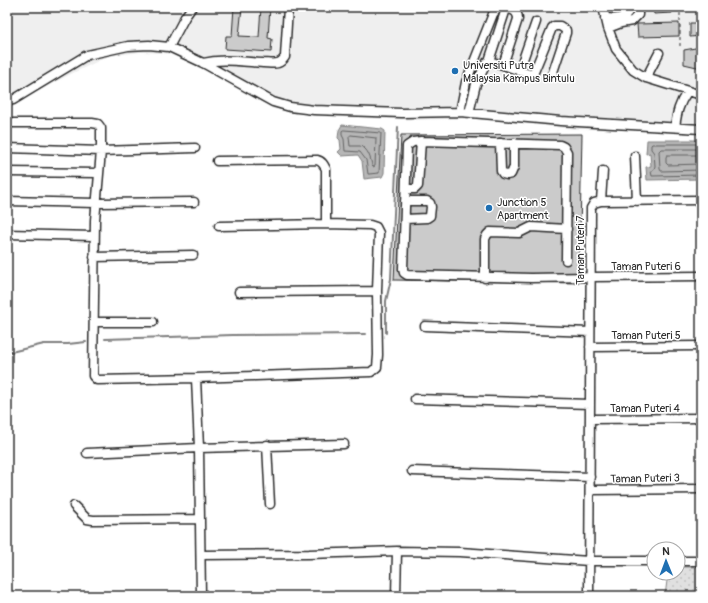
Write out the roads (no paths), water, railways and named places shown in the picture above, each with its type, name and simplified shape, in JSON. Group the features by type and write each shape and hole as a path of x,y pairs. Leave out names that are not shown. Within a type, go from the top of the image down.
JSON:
{"street":[{"path":"169,47 192,7"},
{"path":"203,63 214,60 224,60 277,64 285,57 288,7"},
{"path":"603,7 608,28 616,49 633,70 646,78 687,92 701,95"},
{"path":"605,18 622,18 627,15 630,10 629,7 638,8 638,15 632,21 608,28"},
{"path":"464,112 466,82 493,14 498,8 515,11 518,14 518,19 503,65"},
{"path":"464,112 481,73 489,61 506,9"},
{"path":"520,71 536,22"},
{"path":"489,61 532,75 552,28 554,26 560,26 566,30 566,33 552,75"},
{"path":"7,101 13,100 87,55 128,46 149,45 169,47 203,63 273,102 290,107 314,110 402,113 464,112 562,121 701,129"},
{"path":"646,78 659,53"},
{"path":"675,127 676,115 680,102 687,92"},
{"path":"7,123 98,124 101,128 101,150 94,236 94,376 97,380 371,372 377,367 379,233 376,227 370,225 326,224 219,226"},
{"path":"405,201 427,201 430,203 430,216 427,218 405,219 405,201 407,146 413,142 560,145 564,147 567,152 566,260"},
{"path":"406,189 414,189 418,186 421,142"},
{"path":"500,143 501,171 502,174 507,175 511,174 514,167 514,143"},
{"path":"7,148 101,150 195,148"},
{"path":"635,156 637,201"},
{"path":"217,161 320,161 326,169 326,224"},
{"path":"603,171 601,201 701,200"},
{"path":"7,172 98,173"},
{"path":"7,201 96,203 194,202"},
{"name":"Taman Puteri 7","path":"589,596 591,208 594,203 601,201"},
{"name":"Taman Puteri 6","path":"405,219 403,269 404,273 407,275 485,278 701,276"},
{"path":"485,278 485,239 490,232 519,233 531,227 567,229"},
{"path":"7,234 94,236"},
{"path":"94,257 194,254"},
{"path":"239,292 378,291"},
{"path":"94,322 153,322"},
{"path":"425,326 590,332"},
{"name":"Taman Puteri 5","path":"590,347 701,346"},
{"path":"196,378 199,448 201,596"},
{"path":"414,399 590,404"},
{"name":"Taman Puteri 4","path":"590,419 701,418"},
{"path":"87,453 344,444"},
{"path":"267,446 270,504"},
{"path":"412,471 590,477"},
{"name":"Taman Puteri 3","path":"590,490 701,488"},
{"path":"74,506 87,519 92,520 200,519"},
{"path":"201,555 309,554 397,551 460,552 589,561 646,561"},
{"path":"396,596 397,551"},
{"path":"686,561 701,561"}],"water":[{"path":"342,125 382,129 385,131 384,173 382,177 364,179 362,161 358,155 342,156 338,152 341,149 340,140 338,138 339,130"},
{"path":"647,140 701,140 701,179 647,180 646,167 651,166 650,153 646,154"}],"waterway":[{"path":"386,333 386,301 391,279 398,127"},
{"path":"105,339 233,335 366,334"},
{"path":"7,353 44,344 86,342"}],"place":[{"name":"Universiti Putra Malaysia Kampus Bintulu","path":"455,71"},
{"name":"Junction 5 Apartment","path":"489,208"}]}
